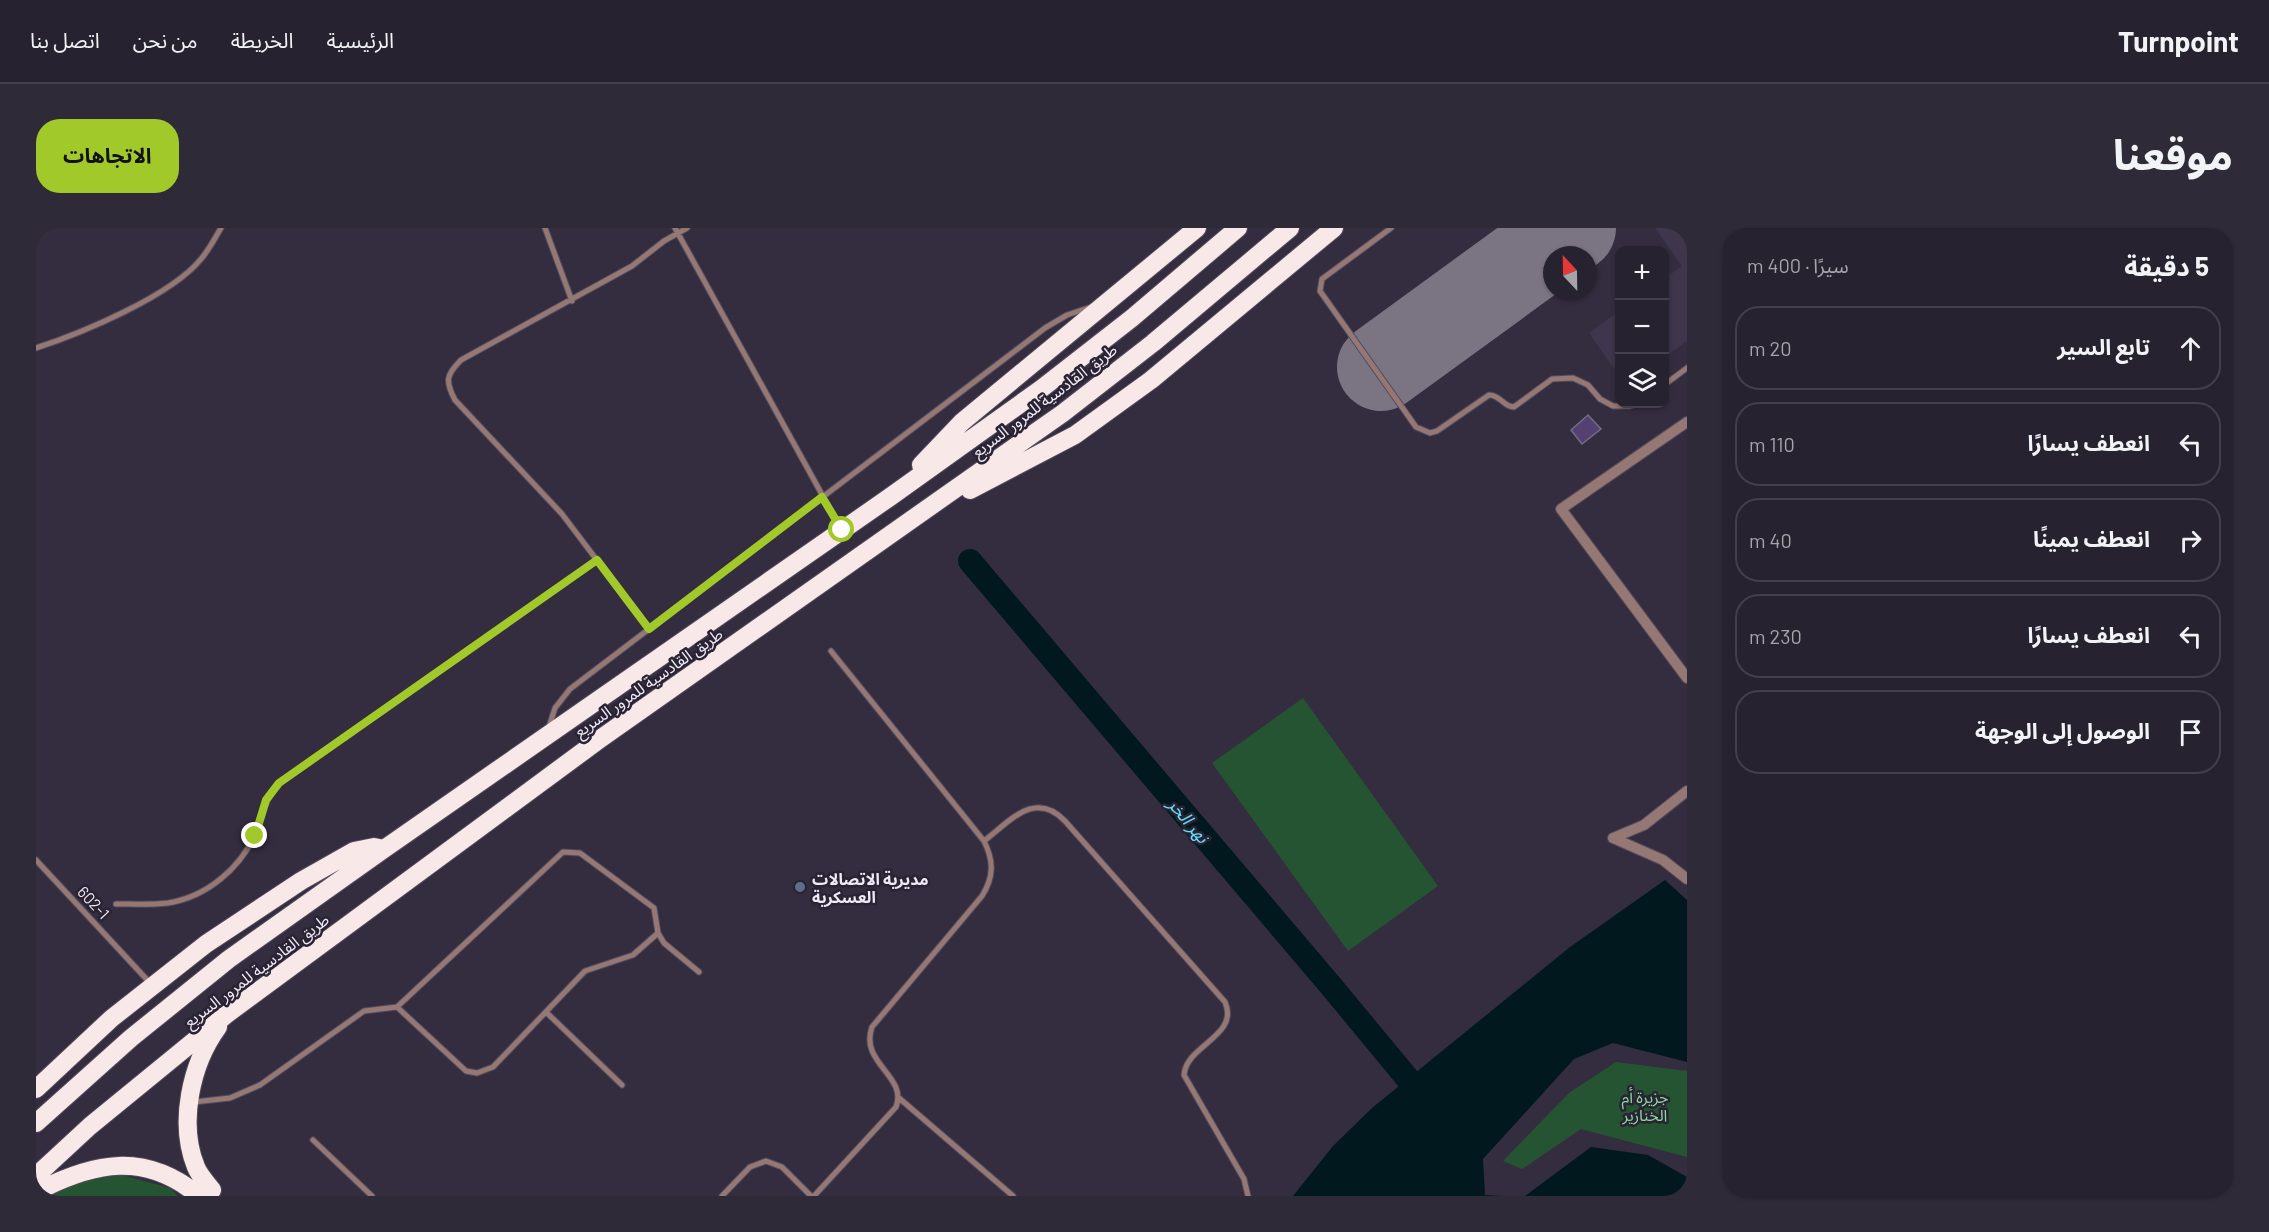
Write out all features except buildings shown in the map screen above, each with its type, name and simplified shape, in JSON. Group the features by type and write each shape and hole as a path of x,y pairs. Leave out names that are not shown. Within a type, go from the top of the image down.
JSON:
{"highway":[{"path":"890,498 962,423 1197,228"},
{"name":"طريق القادسية للمرور السريع","path":"36,1123 131,1038 230,959 547,735 890,498 1041,389 1132,318 1238,228"},
{"name":"طريق القادسية للمرور السريع","path":"36,1176 90,1126 227,1014 600,739 1063,414 1290,228"},
{"path":"910,522 1075,435 1151,380 1334,228"},
{"path":"36,1089 112,1018 206,944 301,881 364,848 384,849"},
{"path":"206,1193 193,1158 188,1127 189,1102 201,1055 227,1014"},
{"path":"36,1192 67,1176 85,1170 122,1166 140,1167 172,1176 206,1193"}],"street":[{"path":"1687,422 1561,509 1687,678"},
{"path":"1687,791 1644,825 1613,838 1663,860 1687,879"}],"lane":[{"path":"36,348 70,337 171,286 201,260 221,228"},
{"path":"545,228 572,301"},
{"path":"649,629 562,514 455,400 448,386 450,371 460,360 572,301 632,266 676,231 687,228"},
{"path":"1391,228 1322,279 1320,291 1416,427 1430,433 1437,431 1489,395 1498,396 1506,405 1514,407 1552,379 1573,378 1588,385 1600,399 1615,406"},
{"path":"676,231 842,530"},
{"path":"547,735 551,716 565,694 649,629 1045,327 1080,310 1105,305"},
{"path":"1669,382 1687,368"},
{"path":"116,904 170,902 187,898 216,882 229,872 250,845 266,800 279,783 597,560"},
{"path":"722,1196 750,1167 766,1161 782,1167 813,1196 893,1111 899,1098 897,1088 871,1051 872,1027 988,886 992,863 984,841 831,651"},
{"path":"984,841 1027,809 1040,807 1054,811 1225,1002 1228,1014 1227,1024 1187,1063 1184,1075 1244,1179 1248,1196"},
{"path":"189,1102 230,1098 260,1085 364,1011 397,1007 563,852 580,854 654,908 658,933 664,944 699,972"},
{"name":"602-1","path":"36,860 153,986"},
{"path":"397,1007 466,1071 477,1073 493,1067 585,971 633,955 658,933"},
{"path":"546,1012 622,1085"},
{"path":"899,1098 1014,1196"},
{"path":"313,1140 372,1196"}],"shaded area":[{"path":"1655,228 1687,228 1687,341 1669,354 1669,275 1682,266"},
{"path":"1615,314 1615,370 1589,333"}],"green space":[{"path":"1303,698 1438,886 1348,951 1212,763"},
{"name":"جزيرة أم الخنازير","path":"1616,1062 1687,1071 1687,1157 1581,1129 1522,1169 1503,1161 1569,1093"},
{"path":"122,1175 170,1188 178,1196 46,1196 75,1180"}],"water":[{"path":"1665,880 1687,900 1687,1062 1613,1043 1574,1059 1483,1159 1485,1195 1501,1196 1293,1196 1333,1146 1372,1108 1570,947"},
{"path":"1591,1147 1648,1155 1687,1177 1687,1196 1525,1196"}],"waterway":[{"name":"نهر الخر","path":"970,561 1408,1079"}],"runway":[{"path":"1381,367 1572,228"}],"place":[{"name":"مديرية الاتصالات العسكرية","path":"800,887"}],"route":[{"path":"255,836 266,800 279,783 597,560 649,629 822,497 842,530"}]}
